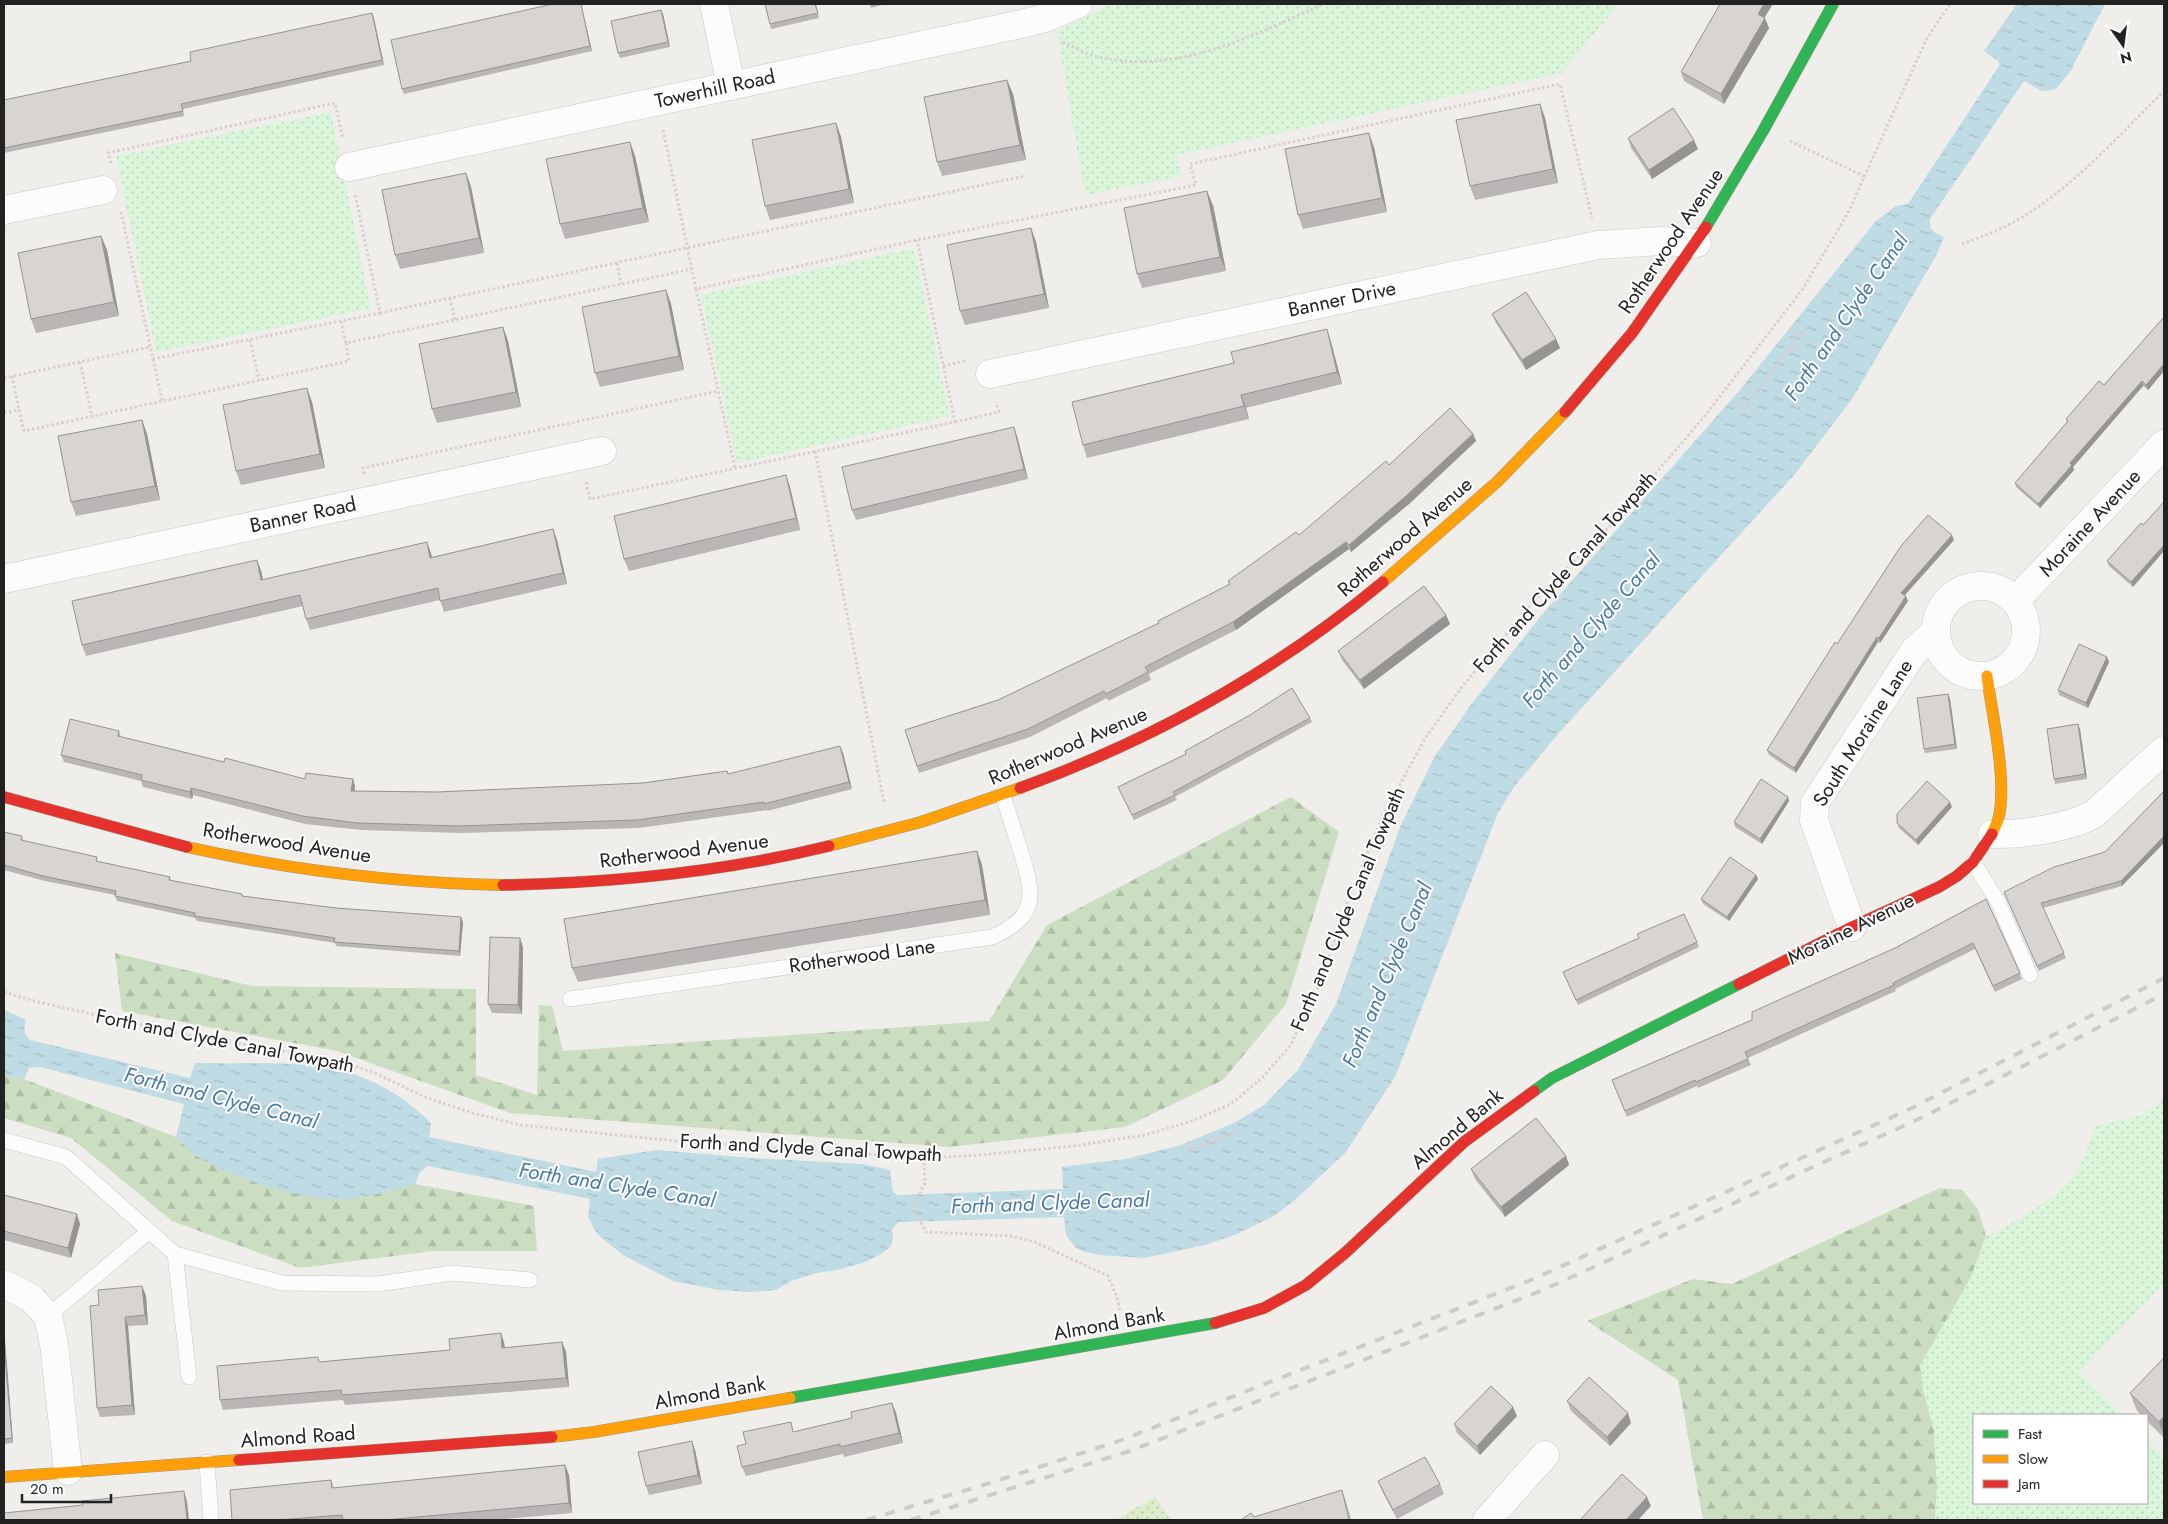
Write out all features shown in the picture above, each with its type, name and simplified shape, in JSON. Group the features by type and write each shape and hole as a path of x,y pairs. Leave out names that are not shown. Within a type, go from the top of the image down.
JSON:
{"street":[{"path":"714,4 731,86"},
{"name":"Towerhill Road","path":"349,167 1036,20 1078,4"},
{"name":"Rotherwood Avenue","path":"4,797 139,835 242,858 349,874 441,883 542,884 626,880 743,864 814,851 890,832 1003,796 1106,753 1185,716 1282,659 1341,617 1455,522 1527,455 1599,374 1632,333 1697,243 1766,129 1833,4"},
{"path":"4,210 109,189"},
{"name":"Banner Drive","path":"990,374 1598,245 1661,240 1697,243"},
{"name":"Moraine Avenue","path":"2015,601 2164,444"},
{"name":"Banner Road","path":"4,579 591,453"},
{"path":"1988,586 2003,591 2015,601 2024,615 2026,631 2024,647 2016,661 2003,671 1987,676 1972,676 1958,670 1946,660 1938,647 1935,632 1938,616 1945,602 1957,592 1972,587 1988,586"},
{"name":"South Moraine Lane","path":"1852,927 1814,820 1815,803 1915,650 1935,632"},
{"name":"Moraine Avenue","path":"1552,1078 1852,927 1939,887 1957,876 1973,862 1992,834 1999,816 2001,792 1998,754 1987,676"},
{"path":"1992,834 2010,834 2080,822 2094,814 2164,750"},
{"name":"Almond Bank","path":"594,1432 1124,1340 1229,1320 1264,1308 1306,1285 1345,1253 1464,1142 1552,1078"},
{"path":"4,1284 31,1298 48,1316 54,1344 68,1471"},
{"name":"Almond Road","path":"4,1476 552,1437 594,1432"},
{"path":"1487,1520 1544,1454"}],"lane":[{"name":"Rotherwood Lane","path":"570,999 992,937 1010,930 1022,918 1030,902 1031,884 1003,796"},
{"path":"1973,862 1998,902 2030,975"},
{"path":"4,1140 66,1157 148,1232 175,1254 282,1283 378,1284 452,1273 530,1280"},
{"path":"48,1316 148,1232"},
{"path":"175,1254 189,1377"},
{"path":"207,1462 211,1520"}],"path":[{"path":"1036,20 1054,38 1097,57 1143,62 1187,58 1253,36 1323,4"},
{"name":"Forth and Clyde Canal Towpath","path":"4,992 38,1002 192,1036 332,1060 373,1072 427,1098 473,1114 521,1125 676,1140 924,1158 1074,1146 1145,1135 1192,1121 1231,1104 1261,1079 1290,1046 1320,984 1348,901 1383,814 1426,737 1461,688 1534,600 1613,523 1704,417 1754,355 1802,290 1848,213 1928,38 1950,4"},
{"path":"696,290 917,240 1196,185 1190,164 1560,84 1598,245"},
{"path":"1962,244 2008,225 2046,200 2082,170 2164,91"},
{"path":"658,102 696,290 735,468"},
{"path":"162,401 109,189 108,153 336,103 380,313"},
{"path":"1766,129 1866,177"},
{"path":"153,359 380,313 1025,176"},
{"path":"591,453 590,499 955,422 917,240"},
{"path":"616,263 621,284"},
{"path":"346,343 692,269"},
{"path":"450,298 455,320"},
{"path":"12,376 24,431 349,361 341,321"},
{"path":"1790,328 1800,336"},
{"path":"1741,413 1806,328"},
{"path":"250,340 259,380"},
{"path":"4,378 150,347"},
{"path":"80,362 92,416"},
{"path":"370,500 363,468 718,391"},
{"path":"4,413 19,410"},
{"path":"815,452 890,832"},
{"path":"1186,1152 1236,1131"},
{"path":"1188,1141 1192,1150"},
{"path":"924,1158 925,1183 912,1207 926,1232 1011,1236 1035,1242 1074,1261 1097,1269 1108,1276 1113,1284 1124,1340"}],"green space":[{"path":"1112,4 1619,4 1562,73 1176,155 1182,176 1085,195 1057,31"},
{"path":"331,112 371,308 156,352 116,156"},
{"path":"914,248 950,416 737,463 701,295"},
{"path":"1291,797 1339,832 1286,1004 1223,1080 1125,1127 949,1147 510,1113 337,1051 122,1011 115,953 252,986 476,989 476,1075 537,1095 539,1005 552,1006 563,1051 989,1021 1047,925"},
{"path":"4,1076 24,1079 176,1137 192,1152 222,1170 264,1185 306,1196 348,1199 415,1184 534,1206 537,1251 433,1251 300,1268 172,1221 71,1138 4,1118"},
{"path":"2164,1098 2164,1284 2079,1372 2121,1414 1973,1414 1973,1504 2148,1504 2148,1440 2164,1457 2164,1520 1935,1520 1937,1487 1934,1430 1923,1390 1920,1365 1970,1279 1986,1236 2041,1205 2066,1184 2076,1172 2083,1159 2096,1126 2142,1115"},
{"path":"1940,1188 1962,1190 1978,1209 1986,1236 1970,1279 1947,1320 1923,1390 1934,1430 1937,1487 1935,1520 1703,1520 1678,1380 1587,1321 1693,1279 1732,1284"},
{"path":"1155,1497 1171,1520 1115,1520"}],"water":[{"name":"Forth and Clyde Canal","path":"2017,4 2105,4 2070,72 2056,89 2042,91 2024,81 1930,219 1930,226 1933,231 1944,237 1936,256 1852,399 1795,474 1558,734 1514,787 1498,813 1395,1077 1346,1152 1295,1200 1274,1216 1237,1234 1205,1245 1144,1258 1099,1255 1076,1248 1066,1235 1064,1217 899,1222 892,1229 893,1240 891,1246 881,1254 865,1262 791,1281 776,1290 751,1292 719,1290 673,1281 623,1255 597,1234 588,1217 590,1199 428,1166 420,1172 415,1184 365,1197 331,1199 290,1193 225,1171 192,1153 176,1137 184,1104 40,1067 29,1068 24,1079 4,1076 4,1010 26,1020 25,1031 30,1040 190,1078 195,1063 291,1064 320,1067 348,1073 376,1083 403,1100 431,1123 429,1137 596,1172 598,1159 657,1150 752,1158 862,1164 890,1170 893,1192 897,1195 1063,1189 1062,1167 1126,1159 1181,1145 1234,1123 1264,1105 1298,1070 1336,1004 1400,827 1435,756 1470,706 1540,617 1739,391 1876,221 1896,206 1908,204 1999,66 1999,62 1984,51"}],"building":[{"path":"553,4 581,4 590,46 402,89 391,40"},
{"path":"765,4 815,4 818,13 770,24"},
{"path":"1720,4 1764,4 1758,14 1765,18 1721,94 1681,72"},
{"path":"661,10 668,42 618,53 611,21"},
{"path":"372,13 382,60 181,104 183,111 4,148 4,100 191,61 190,52"},
{"path":"1007,80 1020,145 937,162 924,97"},
{"path":"1540,104 1553,169 1470,186 1456,120"},
{"path":"1673,108 1694,140 1649,170 1628,138"},
{"path":"836,123 849,189 765,206 752,140"},
{"path":"1369,133 1382,198 1298,215 1285,149"},
{"path":"630,142 643,208 560,224 546,159"},
{"path":"466,173 479,238 395,255 382,190"},
{"path":"1207,191 1220,257 1137,274 1124,208"},
{"path":"1031,228 1044,294 960,311 947,245"},
{"path":"101,236 114,302 31,319 18,253"},
{"path":"666,290 679,356 595,373 582,307"},
{"path":"1526,292 1556,339 1522,360 1492,314"},
{"path":"2164,317 2164,364 2146,385 2142,381 2070,463 2072,465 2038,504 2015,483 2099,381 2104,385"},
{"path":"503,327 516,392 432,409 419,344"},
{"path":"1327,329 1337,372 1241,395 1244,406 1083,445 1072,402 1234,363 1231,352"},
{"path":"307,388 320,454 236,471 223,405"},
{"path":"1450,408 1473,434 1406,496 1349,545 1346,542 1233,622 1145,667 1148,672 1106,694 1104,691 1028,729 917,766 905,730 998,700 1159,623 1158,621 1230,584 1228,581 1296,532 1299,535 1386,461 1389,465"},
{"path":"142,420 155,486 71,502 58,436"},
{"path":"1014,427 1024,469 852,510 842,467"},
{"path":"786,475 796,518 624,559 614,516"},
{"path":"2164,502 2164,545 2131,582 2107,561 2141,523 2143,525"},
{"path":"1928,515 1952,535 1901,593 1906,596 1879,638 1877,637 1794,768 1767,750 1835,642 1837,644 1901,546"},
{"path":"553,529 563,573 440,601 438,588 306,619 300,595 82,645 72,601 257,560 261,580 427,542 430,558"},
{"path":"1424,586 1446,615 1360,680 1338,651"},
{"path":"2079,644 2107,657 2086,703 2058,690"},
{"path":"1292,688 1310,718 1173,792 1175,795 1132,815 1118,787 1186,754 1185,751 1250,715"},
{"path":"1948,694 1955,744 1924,749 1917,698"},
{"path":"70,719 119,731 118,736 224,762 225,758 305,779 306,773 353,779 351,791 437,792 643,783 727,771 728,774 840,746 849,782 764,804 764,802 637,820 458,826 358,823 302,816 191,788 190,792 141,780 142,775 61,755"},
{"path":"2078,724 2085,774 2054,779 2047,729"},
{"path":"1761,779 1788,797 1760,839 1734,822"},
{"path":"1927,781 1950,802 1916,840 1897,823 1897,814"},
{"path":"2164,791 2164,836 2121,881 2041,903 2064,953 2037,966 2004,892 2054,867 2105,852"},
{"path":"4,832 22,836 21,840 97,857 96,861 170,877 169,880 242,894 242,896 336,908 461,917 459,951 334,942 335,938 195,916 195,913 115,896 116,891 43,876 4,865"},
{"path":"977,851 985,900 572,968 564,919"},
{"path":"1730,857 1756,875 1727,917 1701,899"},
{"path":"1986,899 2020,973 1993,986 1973,943 1893,983 1894,985 1745,1052 1748,1059 1625,1111 1612,1080 1752,1020 1752,1012 1895,948"},
{"path":"1684,914 1697,942 1576,1000 1563,972 1639,938 1637,934"},
{"path":"490,937 520,938 518,1005 488,1004"},
{"path":"1536,1118 1566,1156 1501,1207 1471,1169"},
{"path":"4,1195 77,1214 68,1248 4,1231"},
{"path":"142,1286 145,1315 125,1317 132,1405 97,1408 90,1306 99,1305 98,1290"},
{"path":"501,1333 502,1348 562,1342 566,1378 342,1395 341,1390 220,1400 217,1366 318,1357 319,1362 450,1350 449,1339"},
{"path":"4,1344 12,1438 4,1439"},
{"path":"2164,1358 2164,1416 2159,1422 2130,1393"},
{"path":"1589,1377 1628,1413 1607,1437 1567,1401"},
{"path":"1491,1386 1513,1407 1477,1446 1454,1424"},
{"path":"892,1403 899,1433 840,1447 840,1444 742,1467 737,1446 746,1444 743,1432 791,1422 793,1432 852,1418 851,1412"},
{"path":"692,1441 698,1475 646,1486 638,1452"},
{"path":"1425,1457 1440,1484 1393,1510 1378,1481"},
{"path":"565,1465 569,1503 385,1520 343,1520 342,1515 278,1520 232,1520 230,1490 331,1480 332,1488"},
{"path":"1622,1474 1647,1497 1626,1520 1580,1520"},
{"path":"1342,1490 1349,1520 1241,1520 1251,1513 1254,1517"},
{"path":"184,1491 187,1520 4,1520 4,1513 83,1505 82,1501"}],"railway":[{"path":"866,1520 990,1483 1119,1441 1531,1280 1912,1108 2164,978"},
{"path":"911,1520 1130,1451 1543,1290 1923,1117 2164,994"}],"traffic: fast":[{"path":"1706,227 1763,131 1833,4"},
{"path":"1534,1091 1552,1078 1739,984"},
{"path":"790,1398 1215,1323"}],"traffic: slow":[{"path":"1383,582 1498,481 1565,412"},
{"path":"1987,676 1998,746 2001,784 1999,816 1992,834"},
{"path":"829,846 921,822 1020,788"},
{"path":"187,847 304,869 344,874 463,884 503,885"},
{"path":"552,1437 594,1432 790,1398"},
{"path":"4,1477 239,1460"}],"traffic: jam":[{"path":"1565,412 1632,333 1706,227"},
{"path":"1020,788 1117,748 1210,701 1299,645 1342,615 1383,582"},
{"path":"4,797 187,847"},
{"path":"1739,984 1852,927 1939,887 1957,876 1973,862 1992,834"},
{"path":"503,885 626,879 749,863 829,846"},
{"path":"1215,1323 1264,1308 1306,1285 1345,1253 1464,1142 1534,1091"},
{"path":"239,1460 552,1437"}]}
